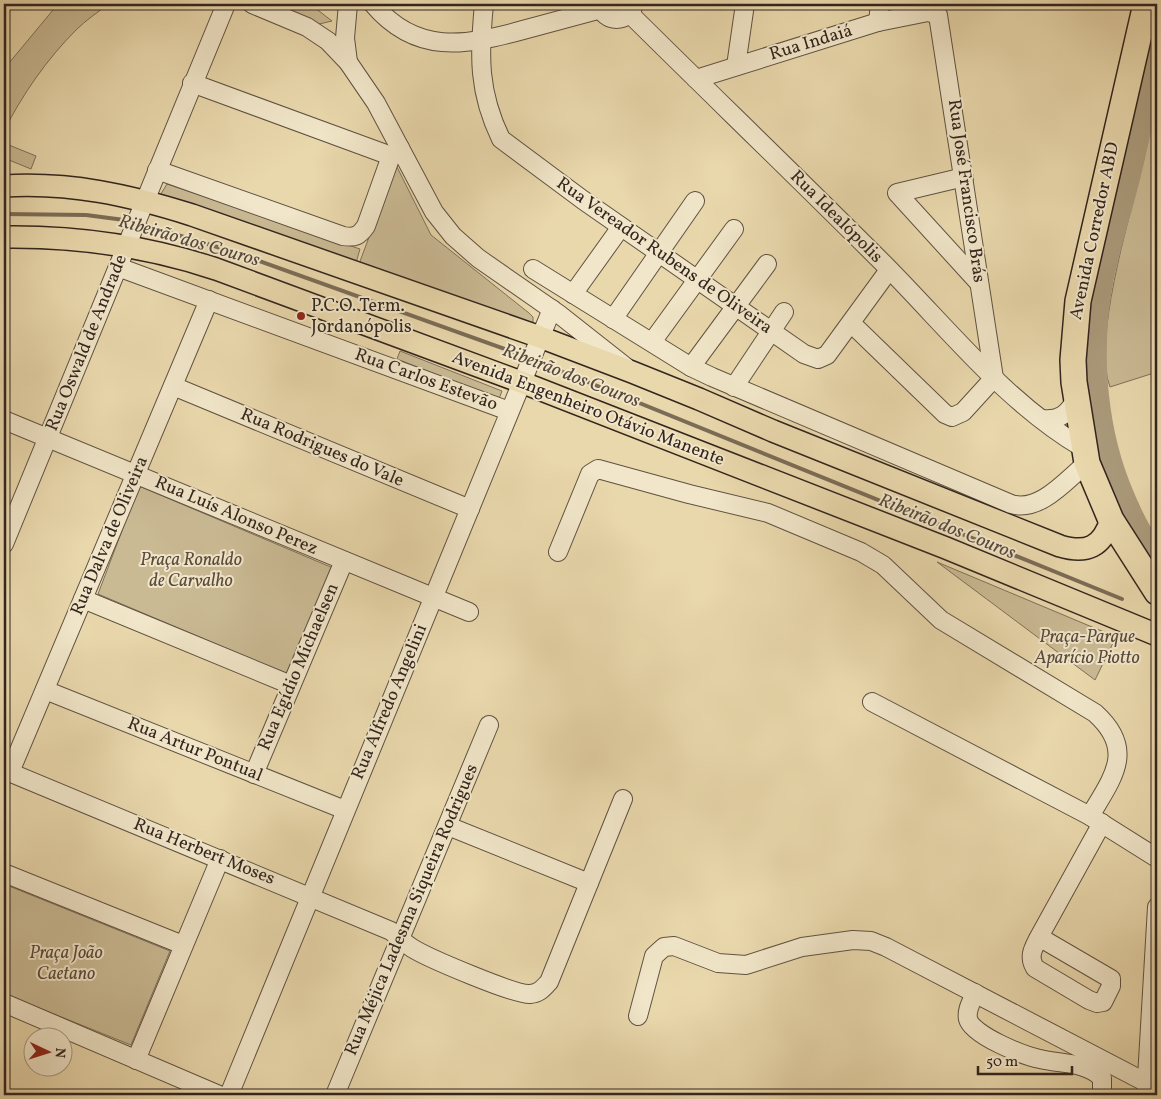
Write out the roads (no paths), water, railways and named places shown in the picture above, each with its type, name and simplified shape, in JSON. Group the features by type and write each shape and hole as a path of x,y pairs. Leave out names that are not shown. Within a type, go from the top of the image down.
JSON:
{"highway":[{"name":"Avenida Corredor ABD","path":"1146,4 1078,301 1073,341 1076,399 1085,456 1111,520 1157,592"}],"main road":[{"path":"4,186 65,186 142,206 192,214 538,342 632,372 699,398 772,431 1060,546 1078,550 1093,546 1105,536 1111,520"},
{"name":"Avenida Engenheiro Otávio Manente","path":"4,237 128,240 216,269 524,376 1157,635"}],"street":[{"name":"Rua Oswald de Andrade","path":"4,544 226,4"},
{"path":"252,4 307,27 321,35 348,62 376,103 396,152 434,212 454,236 478,258 552,309 632,372"},
{"path":"348,4 346,23 348,62"},
{"path":"373,4 392,24 419,38 442,43 480,42 600,6 608,17 620,20 632,9"},
{"name":"Rua Vereador Rubens de Oliveira","path":"484,4 480,62 484,89 495,126 502,139 511,148 621,227 660,252 810,357 818,359 827,354 889,270"},
{"path":"736,66 745,4"},
{"path":"878,22 880,4"},
{"name":"Rua Idealópolis","path":"632,9 696,79 889,270 994,378 1085,456"},
{"name":"Rua Indaiá","path":"696,79 878,22 928,12"},
{"name":"Rua José Francisco Brás","path":"928,12 938,15 940,21 994,378"},
{"path":"321,35 337,31 346,23"},
{"path":"192,83 396,152"},
{"path":"157,170 343,236 354,237 359,235 366,226 396,152"},
{"path":"964,177 897,193 980,283"},
{"path":"613,319 695,201"},
{"path":"573,294 621,227"},
{"path":"652,342 734,229"},
{"path":"691,367 767,264"},
{"name":"Rua Carlos Estevão","path":"118,267 509,411"},
{"path":"533,269 691,367 1016,506 1027,505 1043,499 1085,456"},
{"name":"Rua Dalva de Oliveira","path":"7,771 45,690 209,300"},
{"name":"Rua Alfredo Angelini","path":"229,1095 552,309"},
{"path":"734,387 784,312"},
{"path":"851,323 945,414 952,417 963,412 994,378"},
{"name":"Rua Rodrigues do Vale","path":"173,386 470,509"},
{"path":"1042,419 1054,419 1062,416 1069,410 1076,399"},
{"name":"Rua Luís Alonso Perez","path":"4,420 469,612"},
{"path":"558,552 590,474 598,469 768,513 860,552 883,564 940,620 1095,713 1109,725 1117,742 1119,757 1096,820 1039,937"},
{"name":"Rua Egídio Michaelsen","path":"254,774 344,562"},
{"path":"83,599 291,685"},
{"name":"Rua Artur Pontual","path":"45,690 345,810"},
{"path":"872,702 1096,820 1157,858"},
{"name":"Rua Méjica Ladesma Siqueira Rodrigues","path":"335,1095 489,726"},
{"name":"Rua Herbert Moses","path":"7,771 311,896 391,931 412,948 517,992 529,994 540,992 549,982 623,799"},
{"path":"448,826 589,883"},
{"path":"136,1060 220,860"},
{"path":"4,873 183,945"},
{"path":"638,1016 654,956 664,947 674,946 718,963 746,965 802,948 853,940 871,942 886,946 976,993 1146,1089 1157,907"},
{"path":"976,993 968,1013 972,1027 984,1036 1038,1059 1087,1068 1102,1078 1102,1095"},
{"path":"4,1003 219,1095"}],"waterway":[{"name":"Ribeirão dos Couros","path":"1157,56 1129,178 1103,277 1096,329 1097,382 1104,434 1111,460 1119,485 1135,522 1157,555"},
{"name":"Ribeirão dos Couros","path":"4,214 86,215 132,221"},
{"name":"Ribeirão dos Couros","path":"141,224 234,252 527,357"},
{"name":"Ribeirão dos Couros","path":"536,361 1122,599"}],"place":[{"name":"P.C.O. Term. Jordanópolis","path":"301,316"}],"park label":[{"name":"Praça Ronaldo de Carvalho","path":"191,570"},
{"name":"Praça-Parque Aparício Piotto","path":"1087,648"},
{"name":"Praça João Caetano","path":"66,963"}]}
